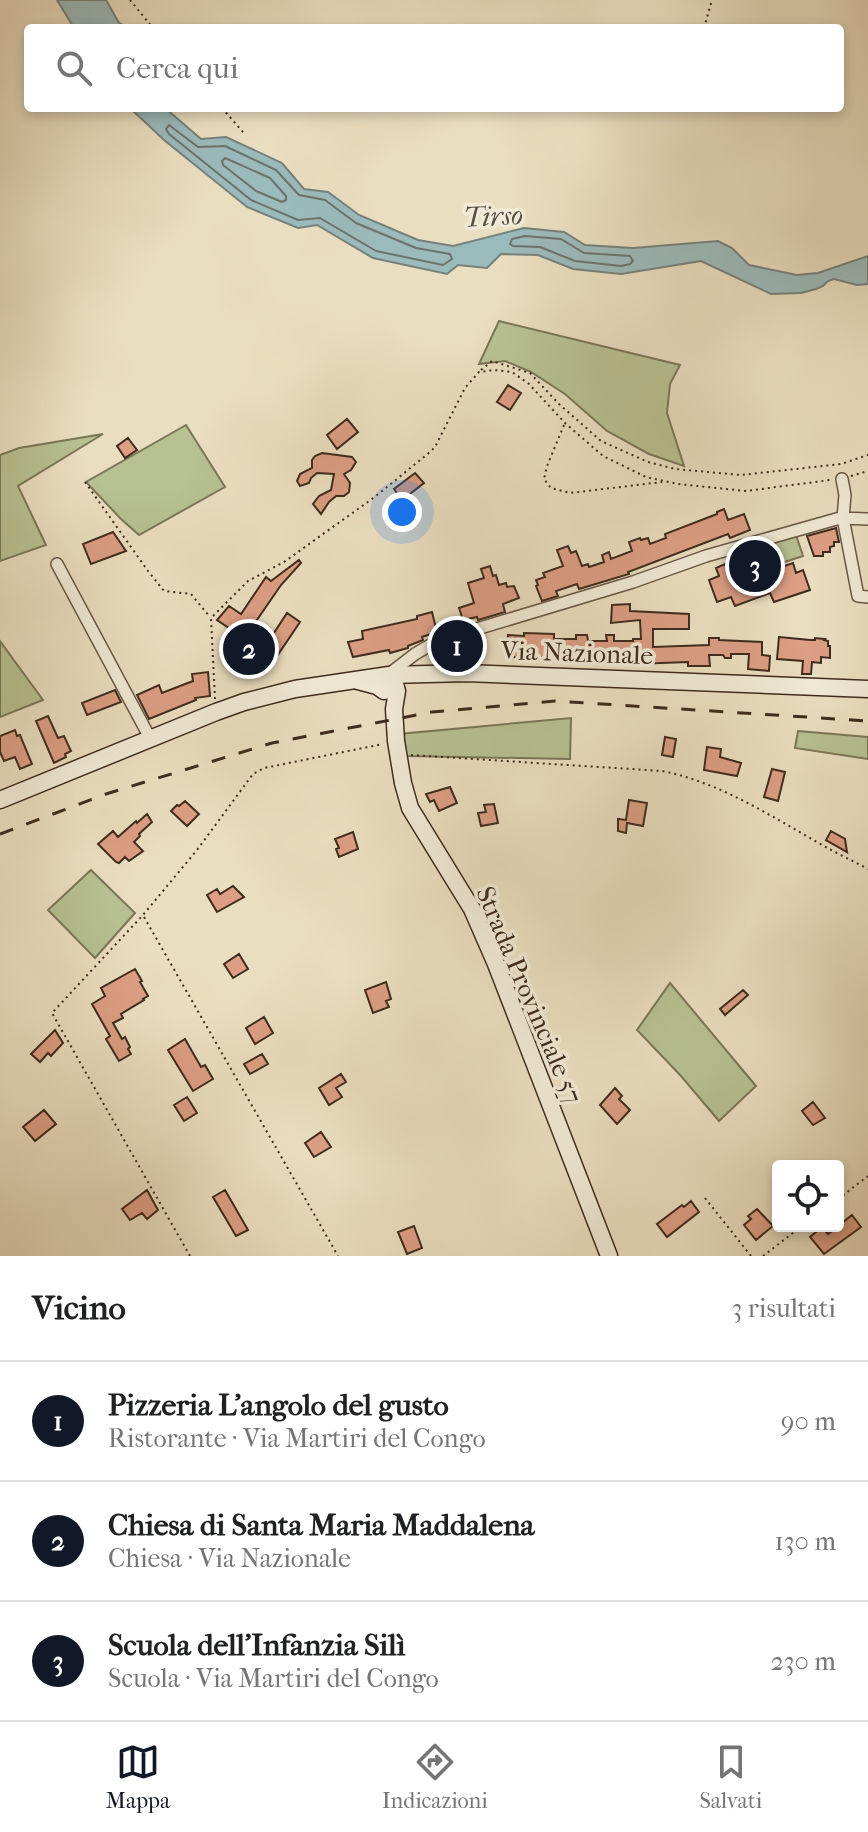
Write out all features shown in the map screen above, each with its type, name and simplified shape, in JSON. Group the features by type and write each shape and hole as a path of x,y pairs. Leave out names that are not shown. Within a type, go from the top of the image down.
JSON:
{"main road":[{"name":"Via Nazionale","path":"390,686 437,681 466,673 868,689"},
{"path":"0,800 216,712 295,689 352,680 390,686"},
{"name":"Strada Provinciale 57","path":"390,686 397,748 410,808 472,909 609,1256"}],"street":[{"path":"842,479 845,495 843,518 858,596 868,597"},
{"path":"390,686 415,654 437,641 633,582 706,556 843,518 868,519"},
{"path":"57,564 150,738"}],"path":[{"path":"130,0 150,24"},
{"path":"705,24 712,0"},
{"path":"226,112 243,132"},
{"path":"211,618 248,581 284,562 376,496 430,452 465,388 492,361 530,373 601,441 648,462 675,469 741,475 841,464 868,455"},
{"path":"479,372 512,372 529,384 565,423 603,456 646,477 746,491 842,479 868,471"},
{"path":"565,423 544,479 551,488 570,493 667,482"},
{"path":"85,482 164,591 191,594 211,618 216,712"},
{"path":"190,1256 52,1013 143,915 197,850 253,774 264,768 329,756 397,748 662,771 688,776 758,807 868,869"},
{"path":"143,915 338,1256"},
{"path":"844,1194 868,1176"},
{"path":"705,1198 751,1256"},
{"path":"763,1256 794,1232"}],"green space":[{"path":"499,321 680,365 670,384 667,413 684,466 649,454 607,431 565,394 531,372 505,361 479,364"},
{"path":"186,425 225,487 139,535 86,482"},
{"path":"103,434 18,486 46,545 0,561 0,455 19,448"},
{"path":"796,535 803,556 769,567 763,547"},
{"path":"0,641 43,700 0,717"},
{"path":"571,718 570,759 407,756 399,734"},
{"path":"798,731 868,737 868,759 795,748"},
{"path":"91,870 135,913 95,958 48,910"},
{"path":"670,983 756,1086 719,1121 637,1030"}],"water":[{"path":"57,0 106,0 121,24 72,24"},
{"path":"134,112 170,112 201,139 226,137 282,163 304,189 328,192 359,215 418,240 453,246 524,228 564,232 585,245 633,248 718,241 732,248 749,265 797,275 818,273 868,256 868,284 857,285 834,279 801,293 771,294 701,261 621,274 573,269 538,255 501,254 487,268 458,265 447,274 373,258 317,225 298,228 247,207"}],"building":[{"path":"508,385 521,393 510,410 497,402"},
{"path":"347,419 358,432 337,449 327,435"},
{"path":"128,438 137,450 125,458 117,446"},
{"path":"322,453 352,457 356,462 344,474 350,483 349,492 336,496 321,514 313,504 319,496 331,490 334,474 317,473 309,483 300,486 297,481 300,474 312,468 315,456"},
{"path":"415,473 424,483 402,500 394,489"},
{"path":"724,509 728,520 744,514 750,530 730,538 728,534 629,574 579,589 577,584 556,591 558,596 542,601 536,580 545,577 543,573 563,566 557,550 568,546 571,553 576,551 582,566 588,564 589,567 604,562 602,555 609,552 611,559 632,551 629,542 648,538 650,544 666,538 665,534"},
{"path":"836,528 839,542 834,542 830,552 823,552 823,556 814,556 807,536"},
{"path":"113,532 126,551 91,564 83,544"},
{"path":"757,553 764,573 793,563 796,573 803,570 810,590 774,602 770,593 735,606 731,597 717,602 709,580 719,576 716,568 725,564 731,581 751,573 746,557"},
{"path":"299,560 301,563 281,585 250,630 268,642 287,613 300,622 275,659 266,653 262,660 257,657 255,660 232,645 239,635 217,620 229,606 241,614 266,577 271,581"},
{"path":"490,566 499,585 506,583 507,587 514,586 519,598 503,604 505,612 478,620 477,617 463,620 459,608 474,603 468,583 484,578 481,569"},
{"path":"630,604 630,611 689,614 689,629 653,629 653,647 709,645 709,638 762,642 762,655 770,656 769,671 748,669 749,654 731,654 731,658 709,655 710,666 688,666 688,662 635,664 635,661 588,662 575,658 507,657 508,635 554,634 554,639 576,639 576,635 587,635 588,641 607,641 606,635 614,635 614,641 641,639 640,620 611,623 612,605"},
{"path":"432,612 437,632 422,637 423,640 390,653 389,650 353,657 348,642 363,639 362,631 417,619 417,616"},
{"path":"779,637 825,639 830,646 830,658 821,657 821,663 812,662 811,674 802,674 803,661 777,659"},
{"path":"467,642 467,655 439,654 447,647"},
{"path":"208,672 210,696 195,698 149,719 137,695 159,685 162,693 193,681 192,674"},
{"path":"115,690 121,702 87,715 82,703"},
{"path":"48,716 58,738 64,736 71,751 54,763 36,721"},
{"path":"15,730 32,764 20,769 15,757 4,761 0,752 0,736"},
{"path":"665,737 676,739 673,757 662,755"},
{"path":"707,747 721,749 720,757 741,763 737,776 704,770"},
{"path":"772,769 785,772 778,801 764,797"},
{"path":"450,787 457,803 439,811 434,800 430,802 426,794"},
{"path":"629,800 647,803 643,826 627,823 626,833 618,831 618,819 626,820"},
{"path":"185,801 199,814 187,826 171,811"},
{"path":"494,804 498,823 481,826 478,813 486,812 484,805"},
{"path":"147,814 152,822 134,842 143,851 129,861 125,857 116,862 98,844 113,831 118,837"},
{"path":"831,831 845,839 847,852 826,840"},
{"path":"353,832 358,849 339,857 335,839"},
{"path":"233,886 244,897 217,912 207,895 217,889 220,894"},
{"path":"239,954 248,969 233,978 224,964"},
{"path":"135,969 148,996 113,1023 130,1047 131,1054 119,1061 106,1039 110,1036 92,1004 105,996 101,988"},
{"path":"386,982 391,999 386,1001 389,1007 373,1013 365,990"},
{"path":"743,990 748,995 725,1015 720,1009"},
{"path":"264,1017 273,1033 255,1044 246,1028"},
{"path":"55,1030 63,1043 40,1062 31,1054"},
{"path":"185,1039 201,1067 205,1065 213,1079 193,1091 168,1050"},
{"path":"262,1054 268,1064 250,1074 244,1064"},
{"path":"341,1074 346,1082 336,1088 342,1097 329,1105 319,1088"},
{"path":"615,1088 622,1096 619,1099 630,1110 617,1124 600,1105"},
{"path":"187,1097 197,1113 184,1121 174,1105"},
{"path":"813,1102 825,1118 813,1125 802,1111"},
{"path":"44,1110 56,1124 35,1141 23,1127"},
{"path":"321,1132 331,1147 314,1157 305,1143"},
{"path":"147,1190 158,1210 147,1219 142,1213 130,1220 122,1209"},
{"path":"225,1190 248,1230 236,1236 213,1197"},
{"path":"691,1201 699,1212 667,1237 657,1224"},
{"path":"757,1209 772,1227 756,1240 744,1225 751,1219 748,1216"},
{"path":"852,1215 861,1227 824,1254 810,1237 816,1232 844,1232 844,1221"},
{"path":"414,1226 422,1248 407,1254 398,1232"}],"railway":[{"path":"0,834 106,794 272,743 432,712 555,701 868,721"}],"place":[{"name":"Scuola dell'Infanzia Silì","path":"755,566"},
{"name":"Pizzeria L'angolo del gusto","path":"457,646"},
{"name":"Chiesa di Santa Maria Maddalena","path":"249,649"}],"water label":[{"name":"Tirso","path":"493,216"}]}
